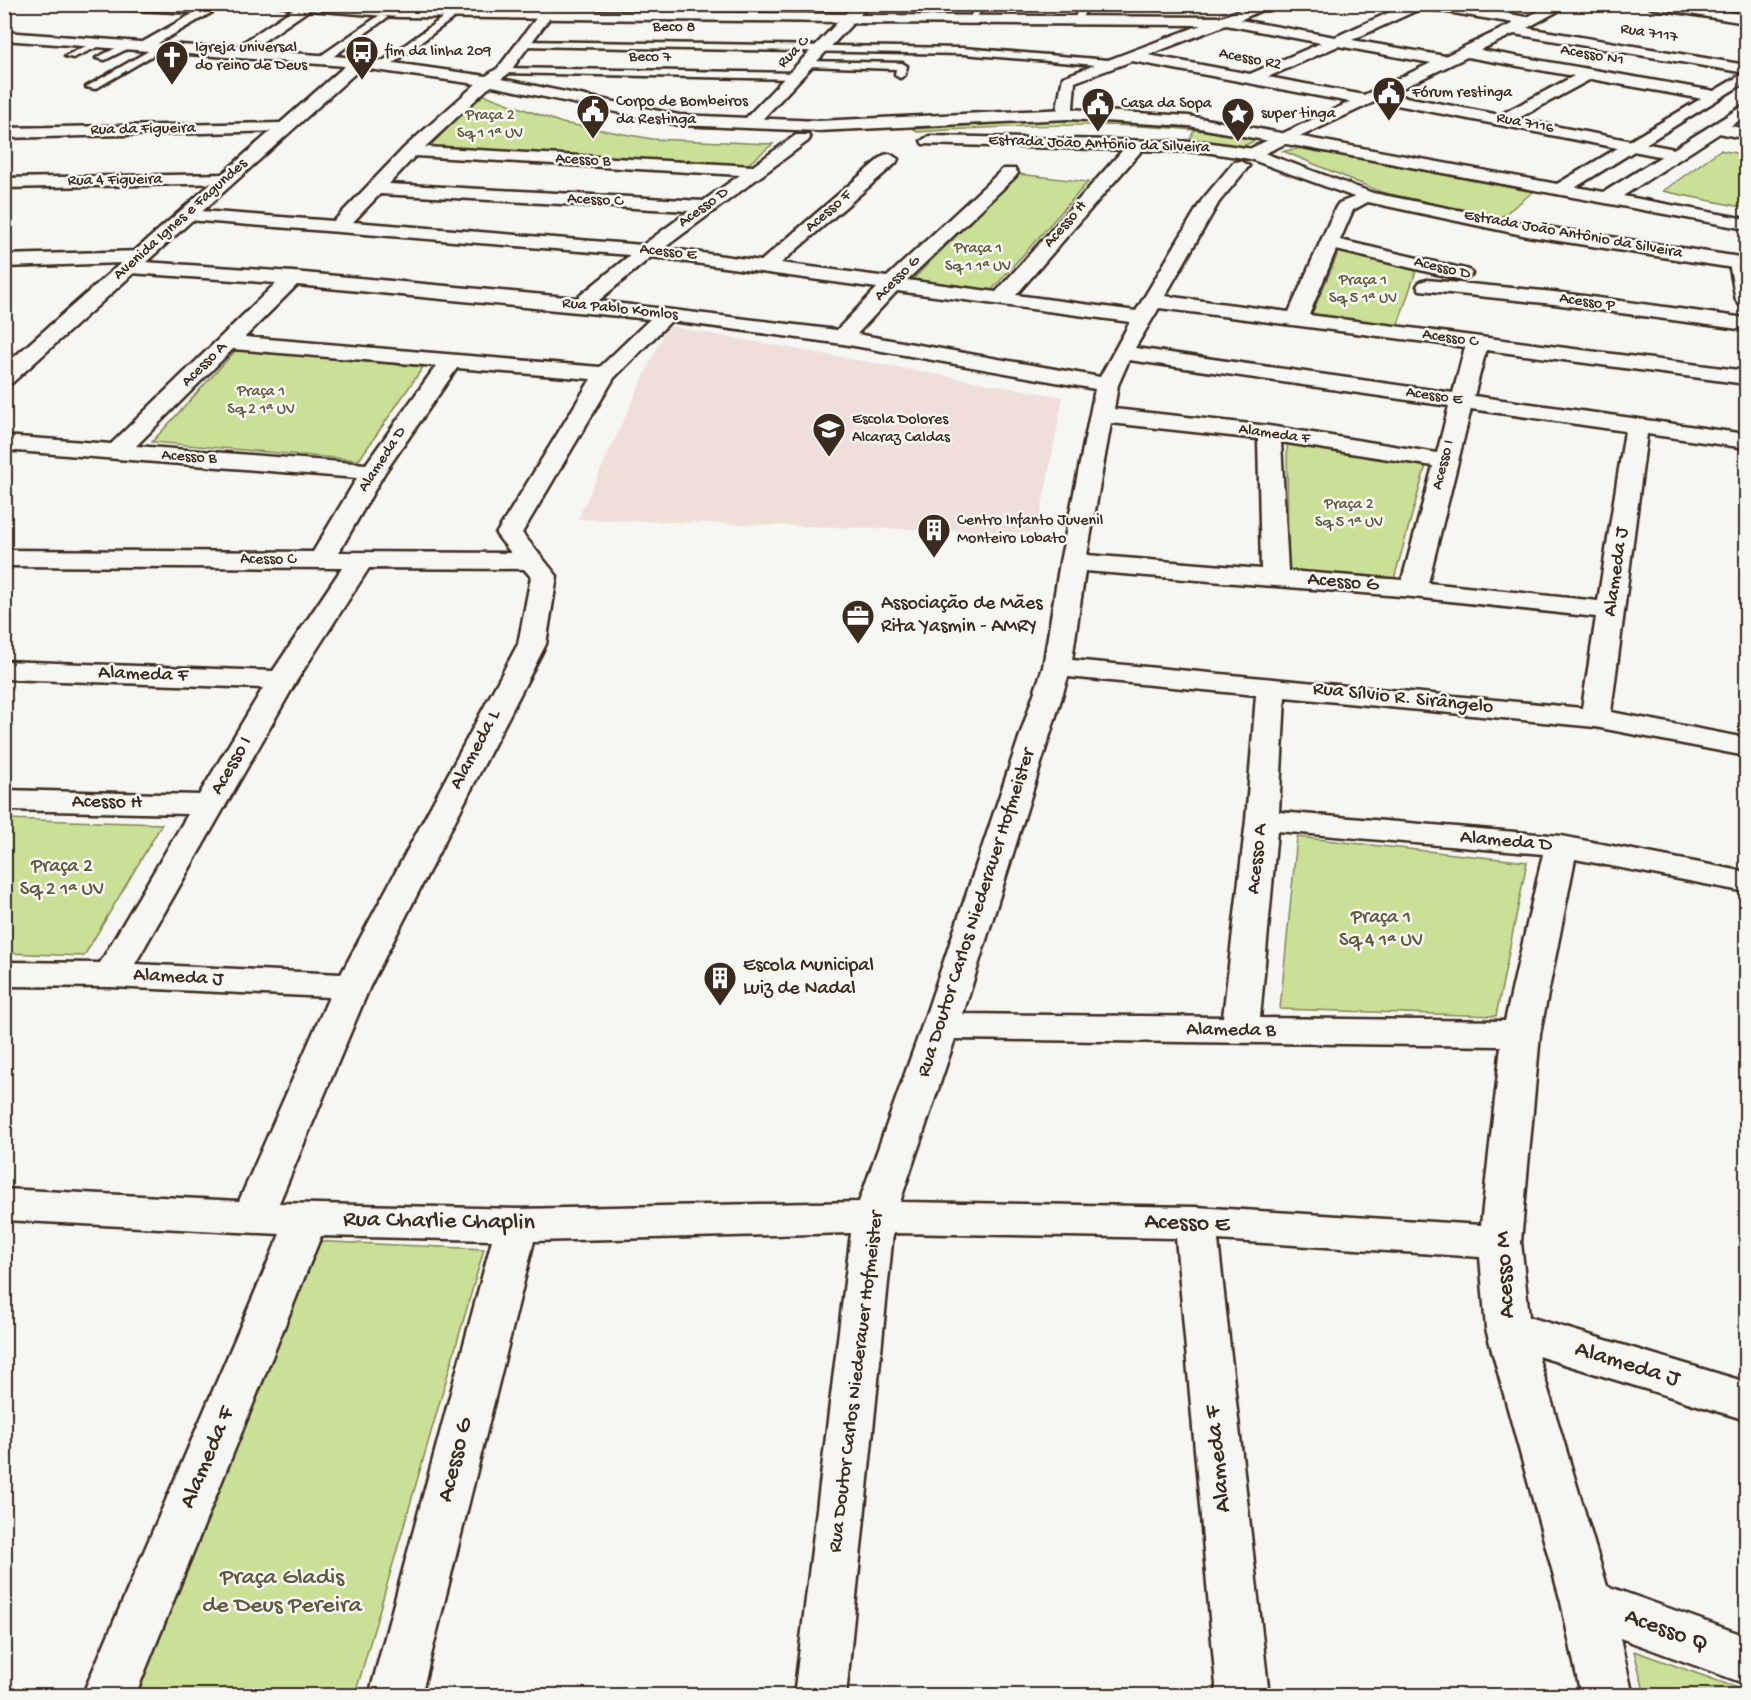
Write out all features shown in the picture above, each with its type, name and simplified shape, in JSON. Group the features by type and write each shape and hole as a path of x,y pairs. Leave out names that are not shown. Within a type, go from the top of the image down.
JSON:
{"street":[{"path":"98,4 213,7"},
{"path":"279,4 376,12 454,13 550,9 852,18 1226,21 1446,61"},
{"name":"Rua C","path":"749,124 852,18 862,4"},
{"path":"1068,114 1065,108 1068,80 1128,55 1269,4"},
{"path":"1251,79 1421,4 1525,21"},
{"path":"1246,160 1286,138 1525,21 1565,4"},
{"path":"1652,4 1746,19"},
{"path":"237,53 308,5"},
{"path":"146,46 213,7"},
{"path":"338,228 411,151 484,84 502,71 550,9"},
{"path":"1678,22 1697,12"},
{"name":"Rua 7117","path":"1510,29 1746,69"},
{"name":"Estrada João Antônio da Silveira","path":"4,36 323,59 410,68 679,120 818,126 1068,114 1189,121 1746,224"},
{"path":"1631,49 1650,39"},
{"name":"Acesso N1","path":"1464,52 1714,96"},
{"name":"Acesso R2","path":"1128,55 1251,79 1371,98"},
{"name":"Avenida Ignes e Fagundes","path":"4,378 358,62"},
{"path":"1503,120 1589,74"},
{"path":"1561,189 1746,76"},
{"name":"Estrada João Antônio da Silveira","path":"484,84 597,120"},
{"name":"Rua 7116","path":"1371,98 1503,120 1674,154"},
{"path":"1608,198 1746,109"},
{"name":"Rua da Figueira","path":"4,133 282,128"},
{"path":"1716,128 1746,134"},
{"path":"664,134 873,140"},
{"name":"Acesso D","path":"581,305 647,250 802,138"},
{"name":"Estrada João Antônio da Silveira","path":"908,140 1133,149 1204,147 1368,197 1527,230 1743,263"},
{"name":"Acesso H","path":"1002,298 1133,149"},
{"name":"Acesso B","path":"411,151 755,171"},
{"name":"Acesso F","path":"768,265 890,159"},
{"name":"Rua Doutor Carlos Niederauer Hofmeister","path":"820,1695 873,1217 941,1026 1057,667 1073,562 1111,384 1149,309 1211,200 1246,160"},
{"name":"Acesso G","path":"841,338 894,282 1009,173"},
{"name":"Rua 4 Figueira","path":"4,183 226,179"},
{"name":"Acesso C","path":"376,189 706,207"},
{"path":"1296,320 1345,207 1368,197"},
{"name":"Acesso E","path":"189,215 647,250 1002,298 1149,309"},
{"name":"Acesso D","path":"1329,243 1422,301"},
{"name":"Rua Pablo Komlos","path":"4,261 135,262 666,314 841,338 1111,384"},
{"path":"1743,263 1746,300"},
{"name":"Acesso A","path":"117,452 293,278"},
{"name":"Acesso P","path":"1422,301 1554,298 1746,324"},
{"name":"Acesso C","path":"1149,309 1296,320 1422,301 1477,343 1746,377"},
{"name":"Alameda L","path":"253,1215 352,986 532,644 544,576 509,534 605,374 617,366 666,314"},
{"path":"227,342 605,374"},
{"name":"Acesso I","path":"1413,589 1477,343"},
{"name":"Alameda D","path":"321,561 373,472 450,362"},
{"name":"Acesso E","path":"1111,384 1461,401 1746,441"},
{"name":"Alameda F","path":"1111,384 1269,433 1445,461"},
{"name":"Alameda J","path":"1595,718 1637,426"},
{"path":"1269,433 1275,577"},
{"name":"Acesso B","path":"4,443 373,472"},
{"name":"Acesso C","path":"4,558 531,561"},
{"name":"Acesso I","path":"111,975 282,680 360,561"},
{"name":"Acesso G","path":"1073,562 1413,589 1612,611"},
{"name":"Rua Sílvio R. Sirângelo","path":"1057,667 1595,718 1746,747"},
{"name":"Alameda F","path":"4,670 282,680"},
{"name":"Acesso A","path":"1240,1031 1262,819 1272,686"},
{"name":"Acesso H","path":"4,800 210,805"},
{"name":"Alameda D","path":"1262,819 1561,846 1746,882"},
{"name":"Acesso M","path":"1561,846 1521,1034 1500,1242 1508,1329 1586,1602 1607,1695"},
{"name":"Alameda J","path":"4,974 111,975 352,986"},
{"name":"Alameda B","path":"941,1026 1521,1034"},
{"name":"Rua Charlie Chaplin","path":"9,1213 253,1215 307,1220 517,1224 873,1217"},
{"name":"Acesso E","path":"873,1217 1195,1223 1500,1242"},
{"name":"Alameda F","path":"108,1695 307,1220"},
{"name":"Alameda F","path":"1195,1223 1243,1695"},
{"name":"Acesso G","path":"396,1695 517,1224"},
{"name":"Alameda J","path":"1508,1329 1746,1401"},
{"name":"Acesso Q","path":"1586,1602 1746,1660"}],"lane":[{"path":"971,20 981,4"},
{"path":"1076,21 1085,4"},
{"path":"384,65 433,31 454,13"},
{"path":"323,59 382,17"},
{"path":"70,56 99,43"},
{"name":"Beco 8","path":"524,44 824,47 1018,54 1108,63"},
{"path":"101,58 128,45"},
{"path":"91,87 162,47"},
{"path":"157,62 182,48"},
{"path":"808,64 902,66 900,75"},
{"name":"Beco 7","path":"502,71 796,76"}],"shaded area":[{"name":"Escola Dolores Alcaraz Caldas","path":"667,326 1063,397 1037,533 578,519"}],"green space":[{"name":"Praça 2 Sq 1 1ª UV","path":"482,94 562,123 652,139 773,144 743,168 429,147"},
{"path":"1043,121 1126,121 1250,137 1254,141 1241,147 1189,141 1194,130 1159,127 1021,126 917,132 914,129"},
{"path":"1303,148 1533,192 1500,218 1381,192 1283,151"},
{"path":"1720,150 1746,155 1746,208 1663,191"},
{"name":"Praça 1 Sq 1 1ª UV","path":"1018,174 1088,182 990,292 911,281"},
{"name":"Praça 1 Sq 5 1ª UV","path":"1339,251 1417,268 1397,327 1311,316"},
{"name":"Praça 1 Sq 2 1ª UV","path":"237,349 423,367 359,460 152,442"},
{"name":"Praça 2 Sq 5 1ª UV","path":"1287,443 1426,465 1394,579 1288,570"},
{"name":"Praça 2 Sq 2 1ª UV","path":"5,819 162,824 84,956 5,953"},
{"name":"Praça 1 Sq 4 1ª UV","path":"1297,837 1527,862 1496,1016 1280,1009"},
{"name":"Praça Gladis de Deus Pereira","path":"310,1241 484,1249 355,1695 135,1696"},
{"path":"1634,1651 1746,1691 1746,1695 1645,1695"}],"place":[{"name":"fim da linha 209","path":"362,81"},
{"name":"Igreja universal do reino de Deus","path":"172,86"},
{"name":"Fórum restinga","path":"1389,122"},
{"name":"Casa da Sopa","path":"1098,133"},
{"name":"Corpo de Bombeiros da Restinga","path":"593,140"},
{"name":"super tinga","path":"1238,143"},
{"name":"Escola Dolores Alcaraz Caldas","path":"829,458"},
{"name":"Centro Infanto Juvenil Monteiro Lobato","path":"934,559"},
{"name":"Associação de Mães Rita Yasmin - AMRY","path":"858,645"},
{"name":"Escola Municipal Luiz de Nadal","path":"720,1007"}]}
